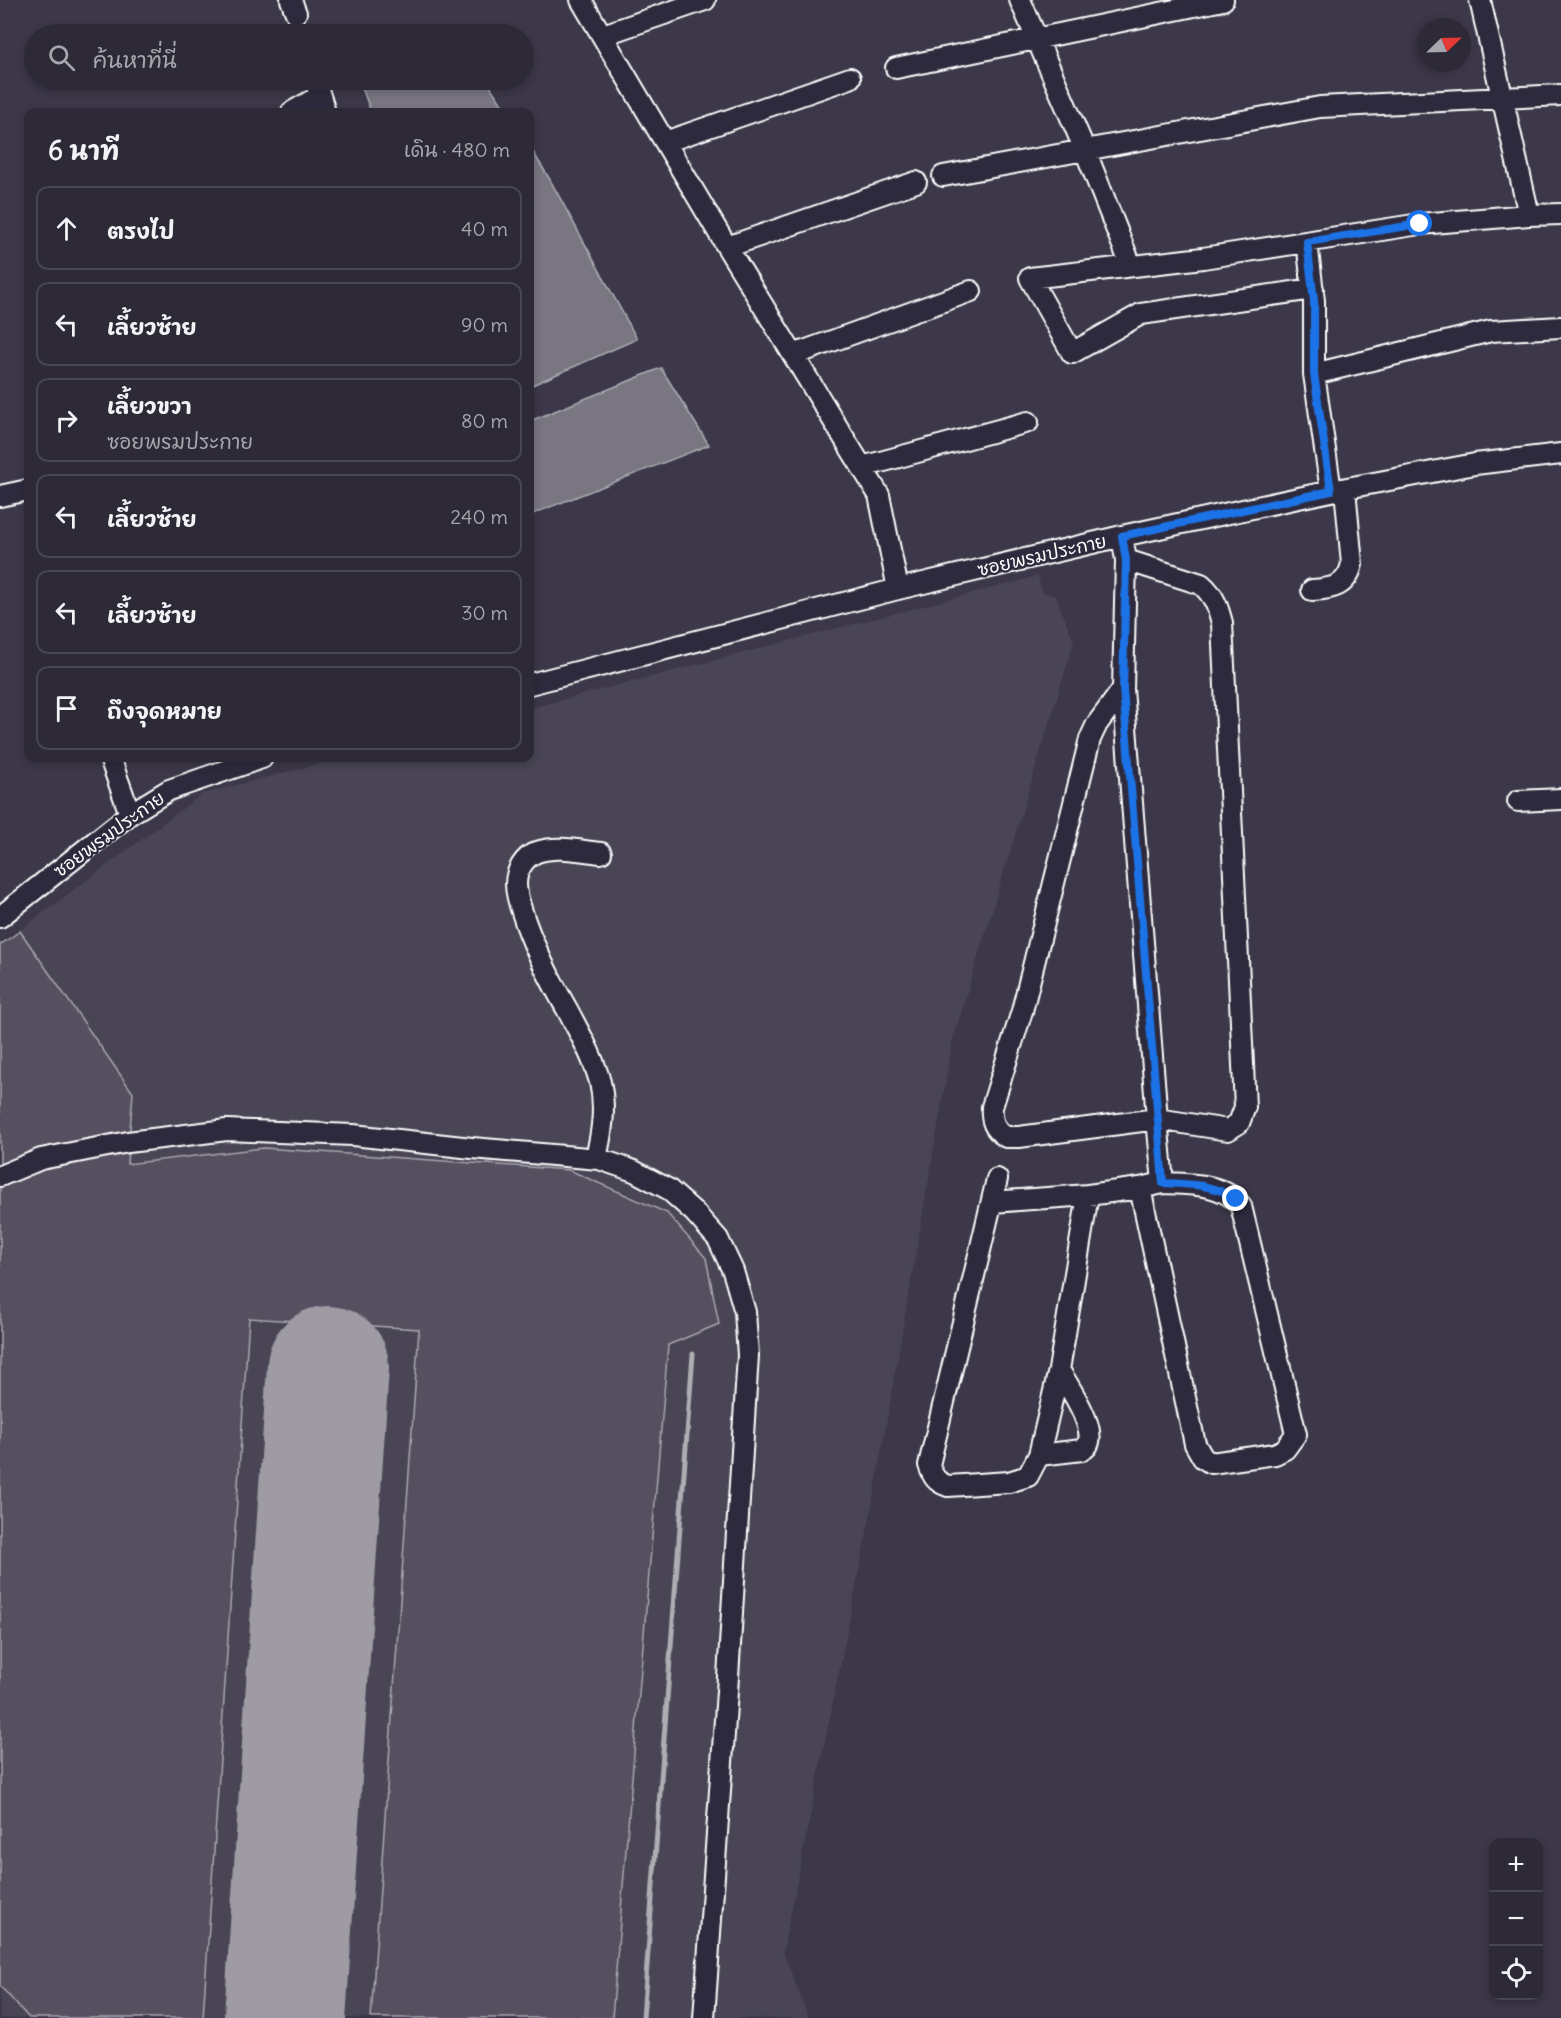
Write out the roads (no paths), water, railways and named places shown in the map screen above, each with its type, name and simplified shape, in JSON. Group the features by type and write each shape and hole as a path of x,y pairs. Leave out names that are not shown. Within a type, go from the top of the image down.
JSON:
{"street":[{"path":"581,0 727,247 879,495 898,589"},
{"path":"603,35 705,0"},
{"path":"1020,0 1131,266"},
{"path":"896,68 1223,0"},
{"path":"1480,0 1529,215"},
{"path":"664,142 850,78"},
{"path":"943,176 1320,107 1561,95"},
{"path":"299,108 320,96"},
{"path":"727,247 916,182"},
{"path":"1312,289 1141,314 1072,353 1030,278 1203,258 1420,224 1561,214"},
{"path":"1307,242 1312,289 1314,374 1352,564 1348,578 1339,585 1312,590"},
{"path":"793,355 971,291"},
{"path":"1314,374 1491,332 1561,327"},
{"path":"862,467 1028,422"},
{"name":"ซอยพรมประกาย","path":"534,683 898,589 1122,536 1338,490 1475,464 1561,454"},
{"path":"0,496 24,491"},
{"path":"1122,536 1126,560 1123,689 1163,1183"},
{"path":"1123,689 1097,724 1090,739 1022,1011 992,1107 991,1117 994,1127 1006,1137 1157,1119 1228,1130 1239,1123 1245,1107 1222,623 1217,602 1201,584 1126,560"},
{"path":"111,762 130,814"},
{"name":"ซอยพรมประกาย","path":"0,917 130,814 169,790 239,762"},
{"path":"1518,801 1561,799"},
{"path":"596,1158 602,1132 604,1104 600,1082 592,1058 531,938 518,902 516,882 522,862 537,852 556,849 601,853"},
{"path":"0,1176 41,1159 128,1142 227,1130 353,1135 596,1158 634,1171 668,1189 694,1212 718,1239 733,1271 744,1312 748,1355 728,1689 704,2018"},
{"path":"997,1179 929,1465 939,1483 948,1486 1009,1482 1028,1476 1039,1455 1059,1371 1088,1195"},
{"path":"992,1202 1088,1195 1163,1183 1199,1185 1226,1192 1236,1199 1241,1206 1296,1434 1285,1449 1275,1454 1211,1463 1203,1458 1195,1444 1140,1188"},
{"path":"1039,1455 1082,1450 1087,1448 1090,1442 1084,1414 1059,1371"}],"waterway":[{"path":"643,2018 693,1354"}]}
